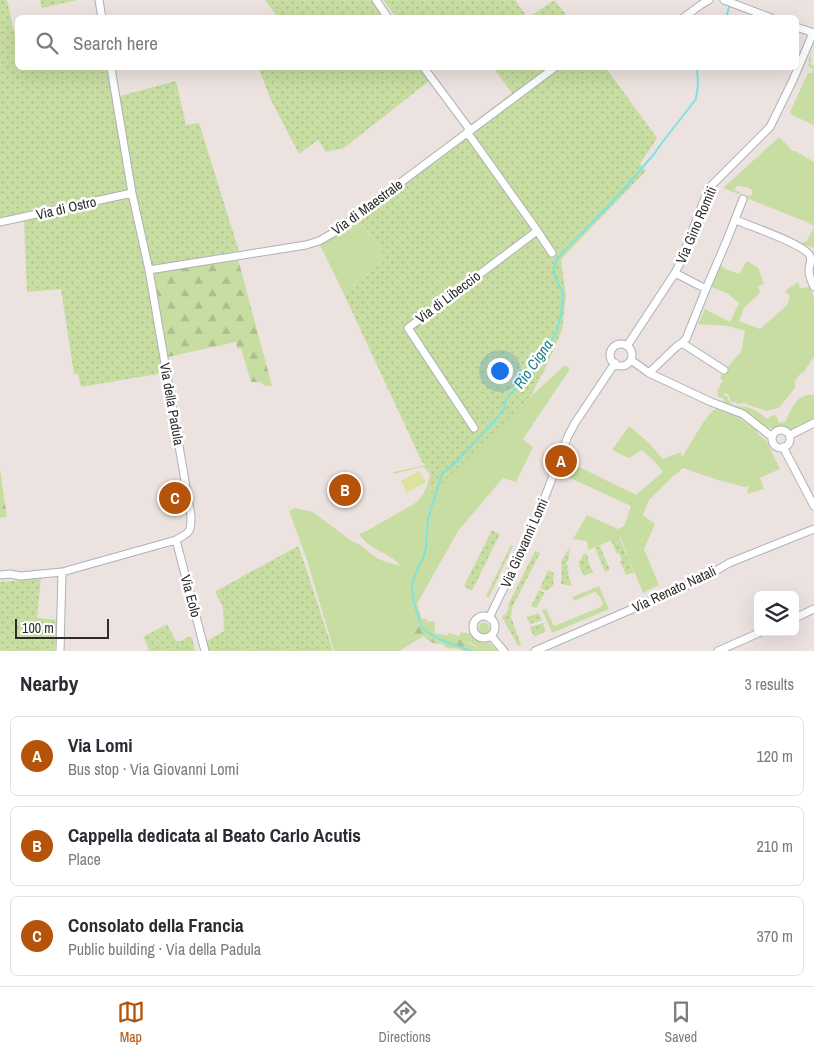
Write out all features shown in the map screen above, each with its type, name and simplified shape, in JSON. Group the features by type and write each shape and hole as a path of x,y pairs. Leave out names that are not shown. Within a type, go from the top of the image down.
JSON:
{"street":[{"path":"99,0 102,15"},
{"path":"376,0 386,15"},
{"path":"687,15 709,0"},
{"path":"725,0 764,15"},
{"path":"799,28 814,33"},
{"name":"Via Gino Romiti","path":"799,67 814,33"},
{"name":"Via della Padula","path":"110,70 132,193 149,270 191,516 190,530 176,540"},
{"path":"425,70 552,253"},
{"name":"Via di Maestrale","path":"149,270 306,246 319,241 333,233 551,70"},
{"name":"Via Gino Romiti","path":"628,346 675,273 706,194 711,186 770,127 797,70"},
{"name":"Via di Ostro","path":"0,222 132,193"},
{"path":"649,373 686,339 743,199"},
{"path":"736,220 758,230 772,233 804,249 809,254 811,261 809,271 814,286"},
{"name":"Via di Libeccio","path":"474,428 408,328 537,231"},
{"path":"675,273 706,289"},
{"path":"682,343 724,370"},
{"path":"620,344 628,346 632,352 631,360 622,366 615,363 610,354 613,347 620,344"},
{"path":"631,360 649,373 711,402 742,414 772,437 772,440 778,447 783,447 789,443 790,436 794,432 814,423"},
{"name":"Via Giovanni Lomi","path":"490,618 536,519 568,436 615,363"},
{"path":"772,437 775,432 780,430 786,431 790,436"},
{"path":"783,447 814,506"},
{"name":"Via Renato Natali","path":"534,651 704,578 729,563 814,529"},
{"path":"0,575 20,576 62,572 176,540"},
{"name":"Via Eolo","path":"176,540 205,651"},
{"path":"60,651 62,572"},
{"path":"799,616 814,610"},
{"path":"483,616 493,621 495,626 492,636 481,638 476,636 473,624 477,619 483,616"},
{"path":"718,651 754,635"},
{"path":"492,636 504,651"}],"green space":[{"path":"0,0 7,0 15,36 15,70 106,70 112,98 176,81 186,125 199,123 239,251 144,268 163,373 81,387 78,374 74,374 61,289 27,292 24,221 0,226"},
{"path":"40,0 77,0 42,8"},
{"path":"265,0 371,0 382,15 276,15"},
{"path":"383,0 515,0 526,15 394,15"},
{"path":"555,1 566,15 532,15"},
{"path":"814,46 810,58 813,59 811,64 814,66 814,125 792,115 790,112 808,73 812,73 813,69 808,66 810,62 808,61"},
{"path":"421,70 429,81 344,148 326,152 318,140 299,154 270,98 260,71"},
{"path":"495,70 607,70 657,138 640,164 646,171 561,261 566,296 562,330 546,367 530,397 429,496 431,485 430,469 422,462 343,292 387,259 357,217 474,129 471,124 512,93"},
{"path":"779,137 793,151 814,162 814,226 744,197 752,195 752,190 747,187 737,186 734,189 741,195 723,188"},
{"path":"357,217 387,259 343,292 320,245"},
{"path":"814,227 814,248 802,244 804,241 806,242"},
{"path":"238,259 272,386 265,386 260,382 251,382 241,348 237,349 236,342 168,357 153,276 156,272"},
{"path":"747,261 758,268 764,284 758,286 760,293 744,308 739,321 760,329 787,305 790,296 785,291 798,282 800,288 810,287 814,298 814,357 795,381 795,388 779,408 767,411 745,403 737,404 731,402 728,395 725,393 724,396 727,396 731,403 734,405 752,409 767,419 776,415 779,423 786,421 799,399 808,395 814,395 814,418 793,431 782,427 766,429 725,404 723,398 718,397 717,391 723,380 720,379 723,372 741,352 745,331 729,326 698,324 705,309 730,322 739,303 727,293 711,287 719,265 739,274"},
{"path":"565,365 570,369 523,439 533,447 516,482 503,478 458,531 417,604 422,619 413,633 419,639 399,651 334,651 307,560 289,511 295,508 313,512 377,558 401,566 367,543 359,533 363,533 414,504 427,487 430,474 425,468 421,467 394,474 394,472 426,465 431,475 429,495"},
{"path":"717,409 738,417 756,430 766,440 780,469 760,478 764,489 747,494 749,486 745,487 718,480 683,468 669,480 649,500 643,515 655,524 644,549 659,585 643,593 620,537 588,550 587,541 573,539 587,515 618,529 624,526 631,506 566,476 571,463 636,495 663,472 642,450 629,458 612,450 629,426 650,444 663,459 681,452 682,459 704,421 711,412"},
{"path":"0,469 7,517 0,518"},
{"path":"419,471 426,482 407,493 401,481"},
{"path":"492,530 500,534 472,591 464,586"},
{"path":"619,537 634,572 626,575 619,553 617,554 611,540"},
{"path":"511,545 513,546 489,597 486,596"},
{"path":"298,546 333,651 203,651 202,644 224,631 223,607 216,591"},
{"path":"600,546 610,570 605,572 595,548"},
{"path":"570,547 568,561 566,562 572,586 561,584 562,559"},
{"path":"535,551 540,553 512,608 511,617 521,645 518,646 502,617 509,607 508,605"},
{"path":"583,554 587,554 593,572 584,576 579,566 579,561"},
{"path":"548,570 554,573 553,586 546,591 540,588"},
{"path":"41,578 37,618 57,620 55,651 0,651 0,582"},
{"path":"599,586 609,609 552,633 542,610 546,609 554,626 601,607 603,604 595,592 574,601 572,597"},
{"path":"539,590 545,593 536,608 531,606"},
{"path":"539,613 542,620 530,624 527,617"},
{"path":"422,619 427,619 428,622 435,621 434,633 459,639 482,651 461,651 460,649 446,648 443,644 432,643 424,636 419,639 413,633"},
{"path":"484,622 490,628 484,634 478,628"},
{"path":"543,623 546,631 534,637 530,627"},
{"path":"167,624 176,641 181,641 190,636 195,651 147,651 149,649 143,637"},
{"path":"461,632 471,634 479,641 489,643 498,651 482,651 473,644 448,635 448,633 459,636"}],"waterway":[{"name":"Rio Cigna","path":"727,15 730,4"},
{"name":"Rio Cigna","path":"471,651 439,639 422,628 414,603 413,581 423,559 426,547 428,518 442,474 494,422 504,409 506,400 524,382 533,365 550,343 556,333 561,315 563,293 555,277 556,261 616,198 654,154 696,99 697,70"}],"place":[{"name":"Via Lomi","path":"561,461"},
{"name":"Cappella dedicata al Beato Carlo Acutis","path":"345,490"},
{"name":"Consolato della Francia","path":"175,498"}]}
